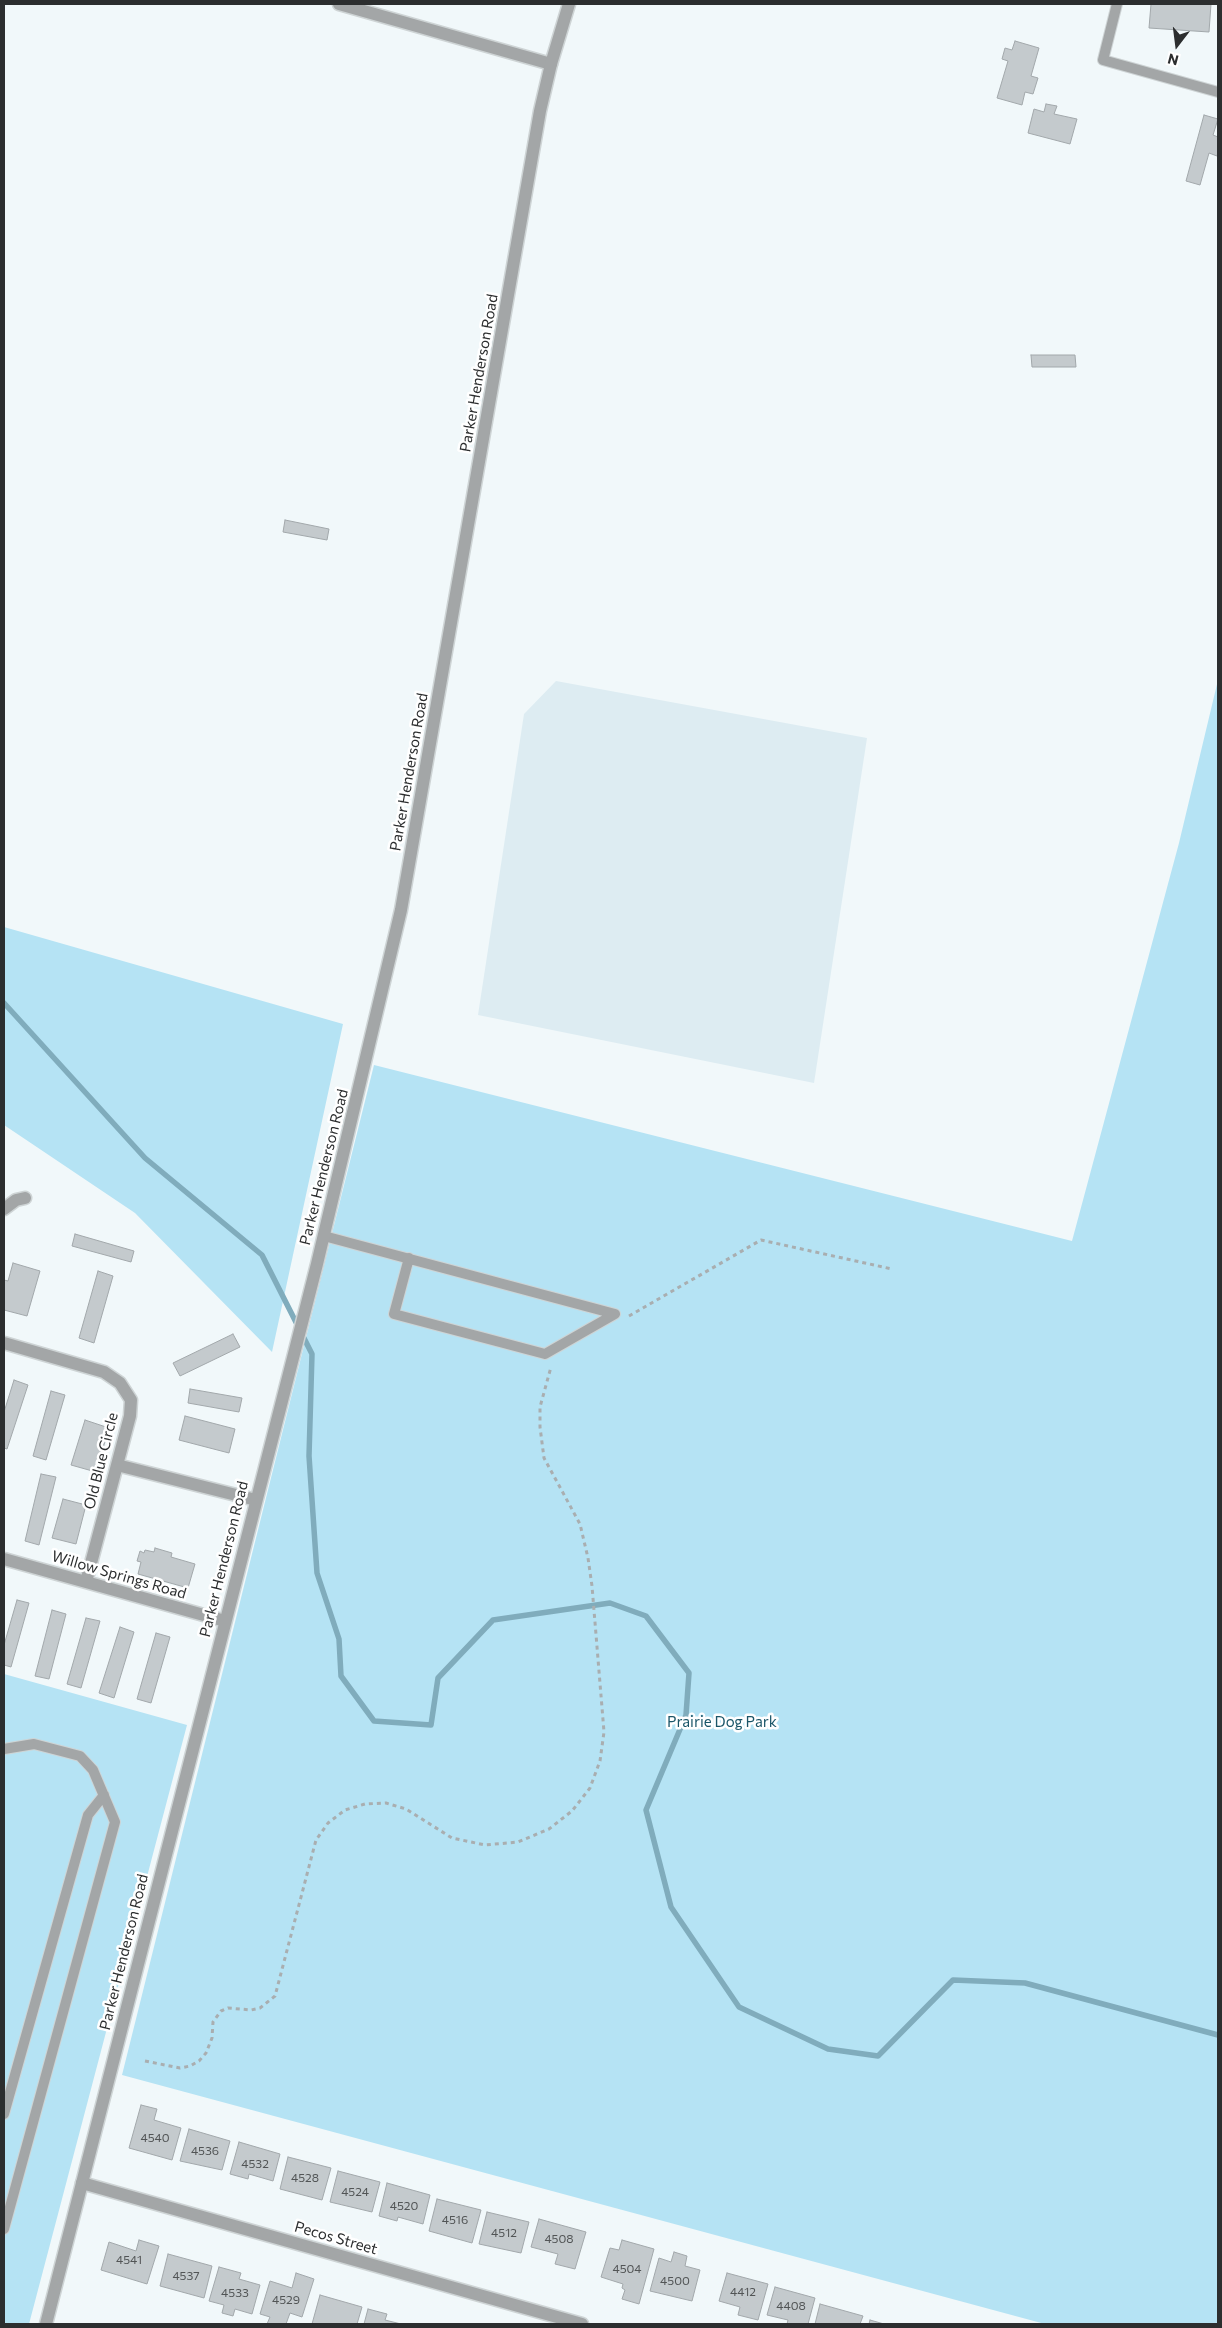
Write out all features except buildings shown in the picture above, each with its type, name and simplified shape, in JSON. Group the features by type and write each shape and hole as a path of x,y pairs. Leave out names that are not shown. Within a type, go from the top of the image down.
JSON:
{"street":[{"path":"339,4 551,64"},
{"name":"Parker Henderson Road","path":"46,2324 317,1264 400,910 539,121 551,64 569,4"},
{"path":"4,1209 16,1200 25,1198"},
{"name":"Old Blue Circle","path":"4,1343 104,1372 120,1383 131,1400 130,1416 86,1582"},
{"path":"117,1466 256,1500"},
{"name":"Willow Springs Road","path":"4,1559 225,1621"},
{"name":"Pecos Street","path":"82,2184 582,2324"}],"lane":[{"path":"1117,4 1103,60 1218,92"},
{"path":"324,1236 409,1258 615,1314 545,1354 394,1314 409,1258"},
{"path":"4,1749 34,1744 80,1756 93,1770 115,1822 4,2229"},
{"path":"4,2114 88,1815 104,1795"}],"path":[{"path":"622,1320 761,1240 892,1269"},
{"path":"145,2061 180,2068 200,2061 206,2053 212,2038 213,2022 222,2011 228,2008 251,2010 260,2008 275,1996 316,1840 328,1823 345,1810 365,1804 386,1803 406,1809 452,1838 484,1845 518,1842 549,1829 572,1811 590,1788 600,1761 604,1732 592,1586 580,1524 544,1458 540,1427 540,1407 552,1363"}],"shaded area":[{"path":"556,681 867,738 814,1083 478,1015 524,714"}],"green space":[{"name":"Prairie Dog Park","path":"1218,680 1218,2324 1045,2324 122,2075 374,1065 1072,1241 1179,843"},
{"path":"4,927 343,1024 272,1352 135,1213 4,1125"},
{"path":"4,1674 187,1725 29,2324 4,2324"}],"waterway":[{"path":"4,1003 145,1158 262,1255 312,1354 309,1456 317,1573 339,1639 341,1676 374,1721 431,1725 438,1678 493,1620 610,1603 646,1616 689,1673 686,1715 646,1810 671,1907 739,2007 828,2049 878,2056 953,1980 1025,1983 1218,2035"}]}
